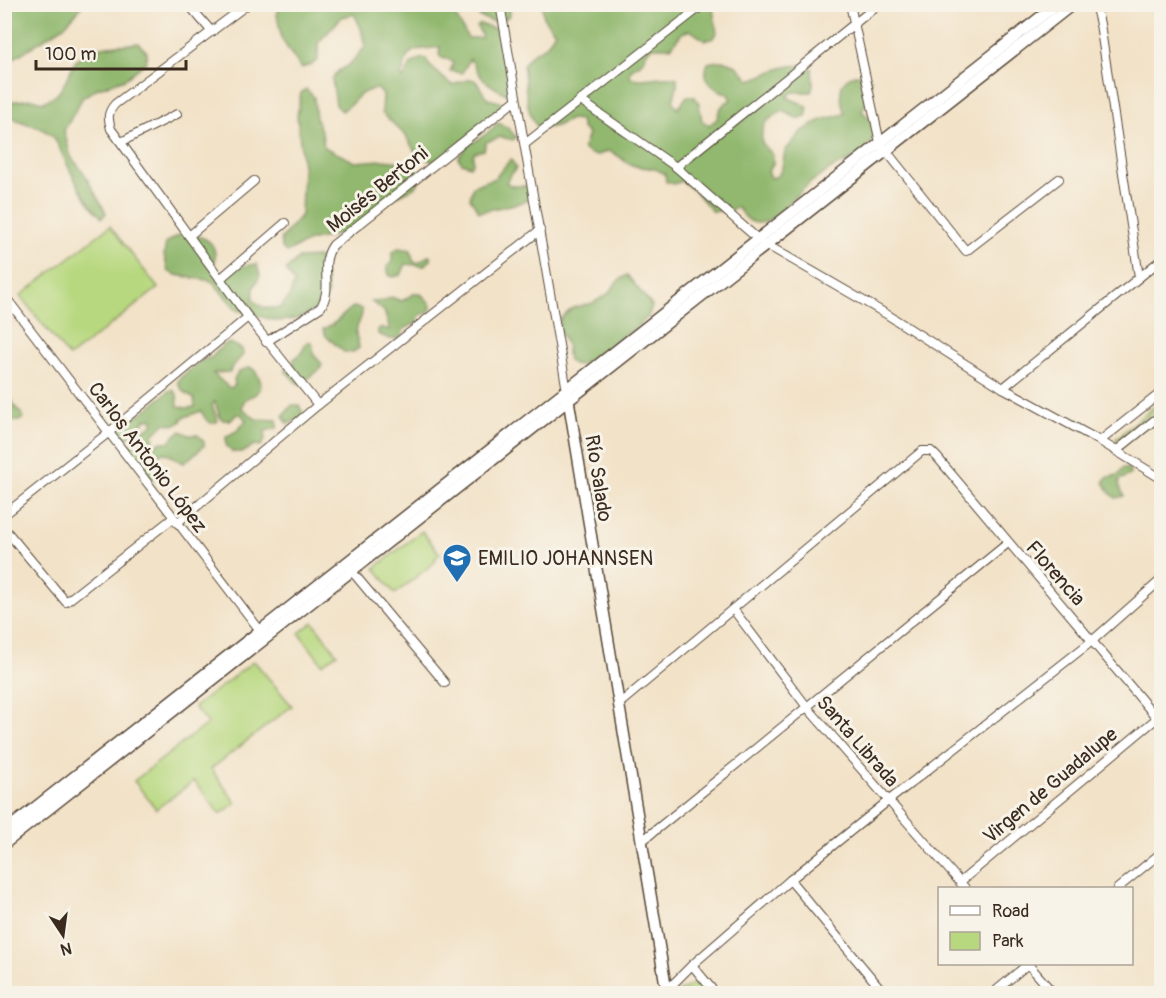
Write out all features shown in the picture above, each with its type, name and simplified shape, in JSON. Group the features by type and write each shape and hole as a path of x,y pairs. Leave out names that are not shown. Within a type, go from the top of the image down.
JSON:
{"main road":[{"path":"4,832 264,635 763,243 1057,4"},
{"path":"883,147 1072,4"},
{"name":"Río Salado","path":"567,397 666,992"},
{"path":"4,844 154,720"}],"street":[{"path":"188,4 212,32"},
{"path":"248,4 115,104 108,112 108,118 111,129 266,342 318,405"},
{"name":"Río Salado","path":"500,4 567,397"},
{"path":"525,144 704,4"},
{"path":"850,4 883,147 966,251 1059,179"},
{"path":"676,167 879,4"},
{"path":"1095,4 1139,277"},
{"name":"Moisés Bertoni","path":"266,342 321,307 327,290 326,255 333,245 516,100"},
{"path":"580,100 676,167 763,243 888,315 1003,388 1100,441 1161,479"},
{"path":"121,142 177,114"},
{"path":"189,236 254,181"},
{"path":"220,279 285,223"},
{"path":"4,528 66,602 175,520 540,230"},
{"path":"1003,388 1161,259"},
{"name":"Carlos Antonio López","path":"4,295 264,635"},
{"path":"4,514 108,433 248,317"},
{"path":"1100,441 1161,392"},
{"path":"1116,451 1161,414"},
{"name":"Florencia","path":"733,609 922,451 931,451 1160,719"},
{"path":"642,842 1008,543"},
{"path":"349,568 446,683"},
{"path":"666,992 692,965 790,880 1092,641 1161,579"},
{"path":"619,704 733,609"},
{"name":"Santa Librada","path":"733,609 807,707 963,885"},
{"name":"Virgen de Guadalupe","path":"963,885 1160,719"},
{"path":"1119,887 1161,852"},
{"path":"790,880 885,993"},
{"path":"692,965 716,993"},
{"path":"992,993 1026,965"},
{"path":"1030,965 1054,993"}],"green space":[{"path":"4,5 82,5 63,27 5,64"},
{"path":"280,5 455,5 453,11 468,38 481,38 477,27 480,24 504,31 499,47 507,56 511,87 506,94 490,85 480,76 470,59 462,73 450,71 453,64 451,60 439,55 440,47 415,50 408,55 401,76 403,79 411,64 422,58 426,59 430,66 449,83 453,85 469,80 476,81 488,99 503,105 447,155 432,162 415,152 406,136 382,113 383,95 378,89 361,94 342,111 336,105 332,79 365,47 361,28 354,14 342,17 318,43 318,60 301,68 282,40 277,15"},
{"path":"470,5 512,5 508,17 497,23 480,17"},
{"path":"542,5 715,5 713,9 717,33 712,39 704,40 690,30 682,33 671,47 654,47 647,51 642,62 631,69 630,77 636,79 677,78 673,102 678,109 687,96 695,97 699,104 702,121 709,125 717,119 723,105 731,100 727,93 717,89 709,82 706,74 708,63 721,61 732,63 749,80 788,66 804,66 812,69 811,92 793,92 787,97 808,108 806,116 798,119 783,111 769,120 762,131 762,143 773,155 773,164 768,171 771,178 778,176 785,151 801,132 821,120 845,114 841,92 842,86 849,77 865,74 871,79 869,96 862,111 873,122 874,138 858,157 834,167 811,182 765,222 751,222 737,207 730,211 712,211 696,192 682,181 674,184 666,182 665,174 660,171 632,165 611,152 595,155 583,149 588,134 582,128 580,120 571,119 556,126 539,129 528,107 523,65 532,54 546,46 555,32 544,19"},
{"path":"138,43 147,52 146,62 125,79 96,89 83,97 64,131 71,157 84,173 106,213 102,218 82,192 53,137 41,129 15,119 5,110 9,102 32,99 43,102 54,96 61,90 75,62 92,50"},
{"path":"306,89 314,97 316,119 322,133 324,147 355,162 382,160 402,162 413,166 421,177 416,187 393,198 348,232 309,241 287,252 282,248 281,239 301,215 303,167 297,116 301,93"},
{"path":"498,123 507,127 516,137 513,140 501,137 486,142 484,150 475,152 473,155 473,163 470,166 462,163 458,158 467,146 485,135"},
{"path":"511,159 516,168 506,182 511,186 528,186 534,195 524,202 479,212 470,198 473,186 495,178"},
{"path":"110,226 158,288 69,357 20,296"},
{"path":"184,232 206,239 210,243 215,252 214,269 220,275 234,267 257,264 260,276 254,287 253,300 264,308 280,308 290,296 294,283 286,270 299,258 318,257 324,267 328,293 318,308 297,319 277,321 237,310 212,281 176,275 168,271 164,255 166,243"},
{"path":"398,248 411,250 413,261 418,263 428,256 431,256 431,260 423,266 406,264 401,275 393,277 389,275 387,267 392,262 392,253"},
{"path":"627,275 652,306 648,317 580,365 573,364 568,360 566,344 559,329 560,319 573,308 593,303 608,294 617,282"},
{"path":"413,294 421,294 430,303 429,312 420,315 416,323 404,329 398,339 390,339 378,334 378,329 390,330 384,311 372,302 384,301 391,297 402,301"},
{"path":"353,307 362,309 356,333 359,348 353,352 344,352 326,336 323,329 336,322"},
{"path":"308,342 312,342 314,355 322,364 318,371 299,384 285,371 287,367 295,368 293,360"},
{"path":"230,343 242,349 243,355 230,372 213,373 229,388 235,384 234,379 238,372 250,367 253,369 259,378 260,389 246,400 242,408 256,419 277,420 277,428 265,431 265,439 261,446 254,445 244,452 232,452 226,445 226,437 238,430 246,420 241,414 237,414 231,420 223,420 215,402 212,405 218,421 215,423 210,423 201,411 182,418 181,422 174,425 165,423 153,435 154,442 157,444 170,442 181,431 189,435 198,435 204,442 204,446 184,463 166,453 158,454 154,461 160,476 155,479 147,477 142,461 135,457 130,446 140,432 151,426 152,418 144,420 132,435 125,439 120,438 118,434 121,425 141,414 173,390 177,394 178,406 195,407 194,399 182,389 178,383 179,379 199,362 212,357 223,345"},
{"path":"5,390 22,414 23,418 19,421 7,421"},
{"path":"1161,401 1161,406 1116,441 1116,438"},
{"path":"292,405 299,405 304,416 288,424 283,416"},
{"path":"1123,468 1130,471 1130,475 1119,480 1124,496 1116,498 1104,482 1106,478 1118,475"},
{"path":"422,531 440,554 435,558 436,561 395,594 375,568"},
{"path":"313,622 337,654 322,664 299,633"},
{"path":"254,661 292,706 211,769 236,803 220,814 194,781 156,809 134,781 208,723 194,707"},
{"path":"703,979 716,993 674,994"}],"place":[{"name":"EMILIO JOHANNSEN","path":"457,584"}]}
